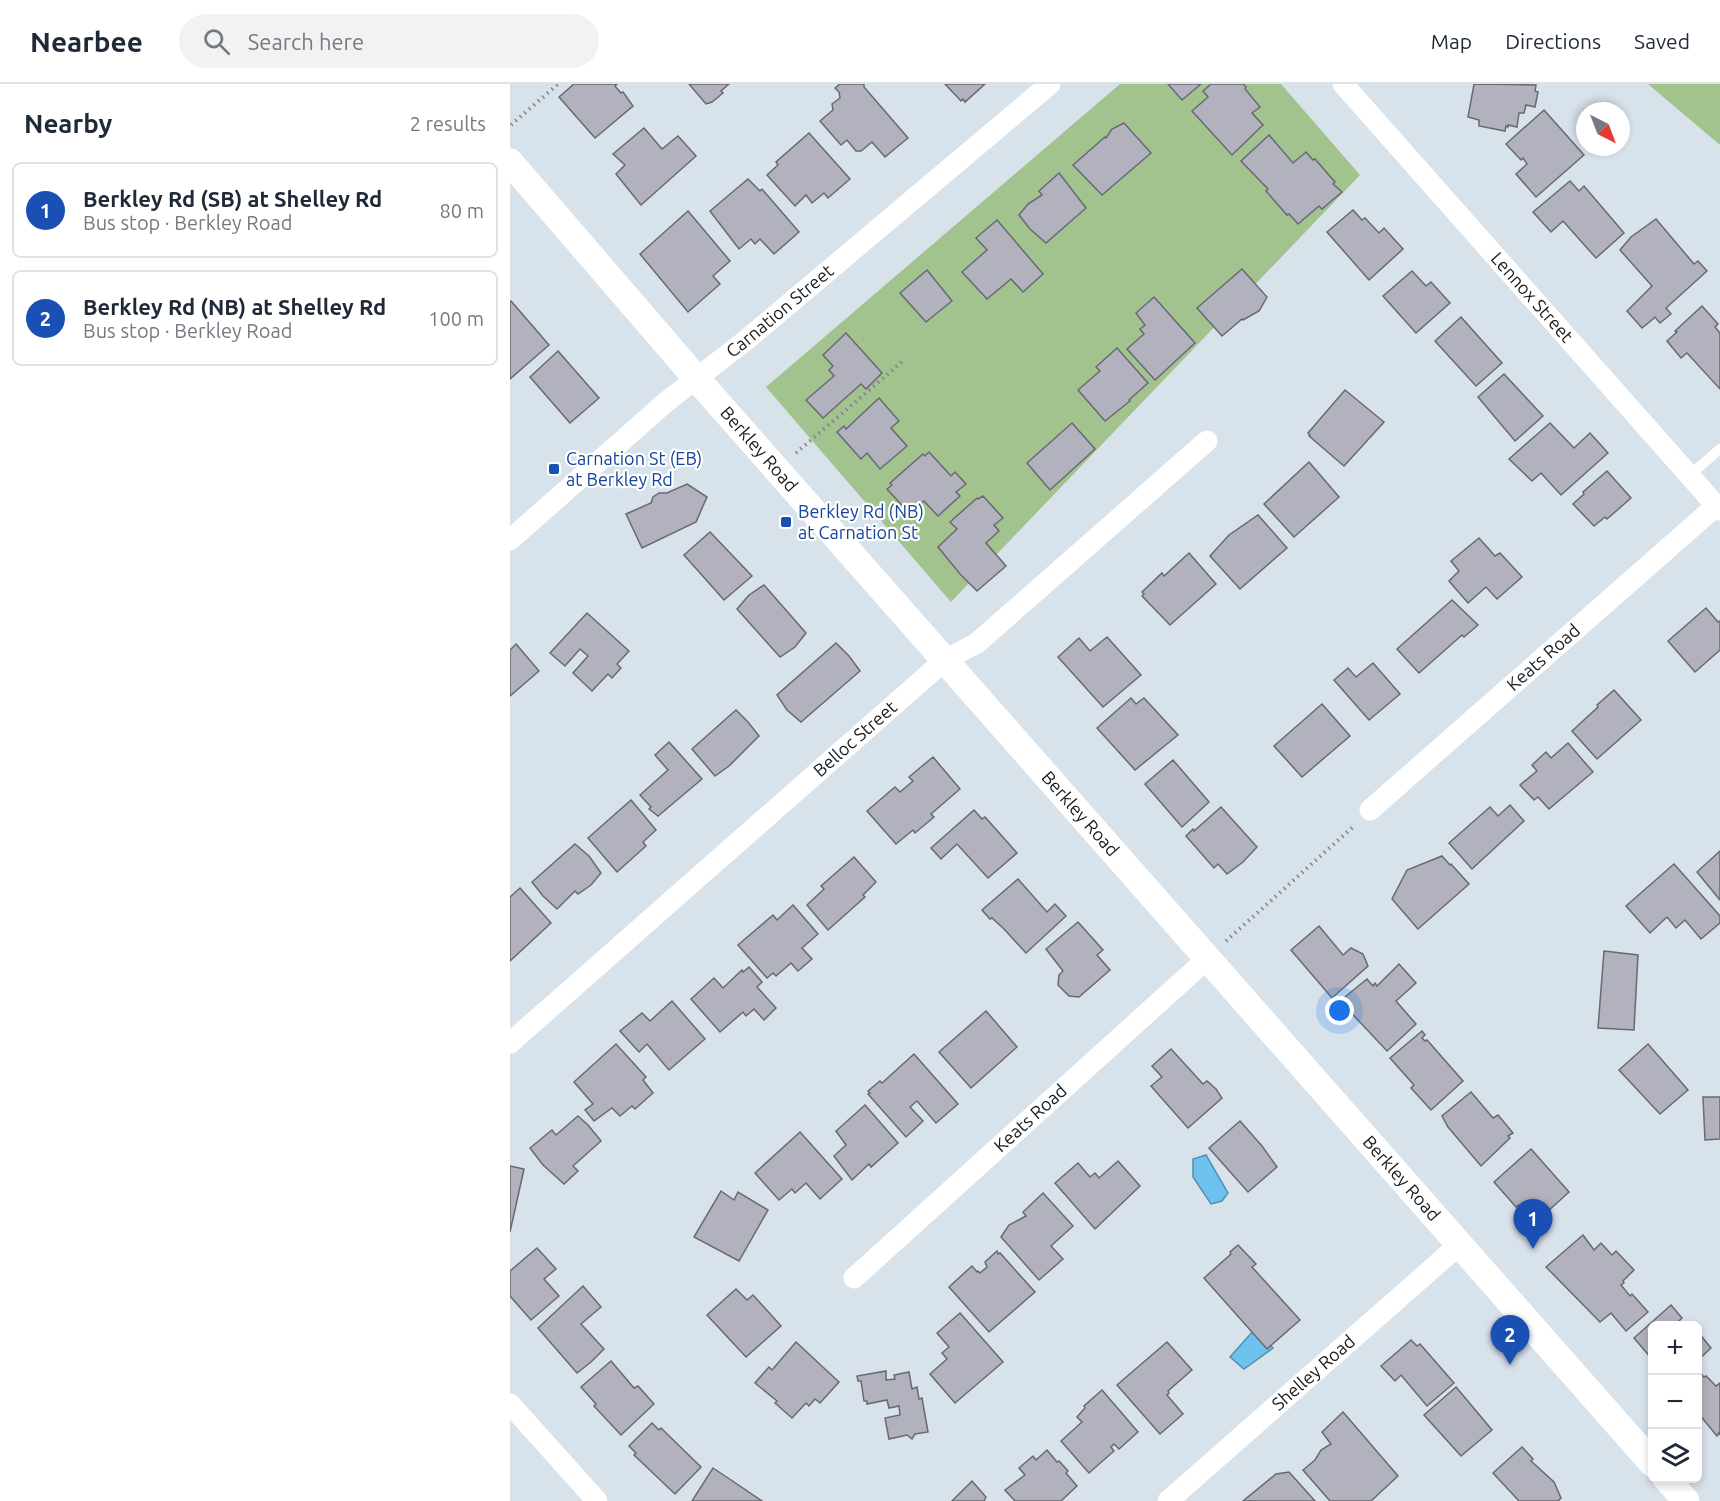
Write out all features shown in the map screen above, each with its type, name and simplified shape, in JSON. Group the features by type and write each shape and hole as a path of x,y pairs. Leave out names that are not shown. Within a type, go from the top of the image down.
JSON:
{"street":[{"name":"Carnation Street","path":"510,540 658,409 745,341 1050,84"},
{"name":"Lennox Street","path":"1343,84 1718,508"},
{"name":"Berkley Road","path":"510,162 696,378 1648,1457"},
{"name":"Belloc Street","path":"510,1043 945,660 977,643 1207,441"},
{"name":"Keats Road","path":"1370,810 1718,508"},
{"name":"Keats Road","path":"854,1278 1208,958"},
{"name":"Shelley Road","path":"1168,1501 1460,1244"},
{"path":"510,1404 597,1501"},
{"path":"1670,1483 1686,1501"}],"lane":[{"path":"1690,476 1720,449"}],"path":[{"path":"511,125 558,84"},
{"path":"795,453 903,361"},
{"path":"1208,958 1370,810"}],"green space":[{"path":"1120,84 1281,84 1360,175 951,602 766,387"},
{"path":"1648,84 1720,84 1720,145"}],"water":[{"path":"1206,1155 1228,1193 1222,1201 1211,1204 1193,1177 1193,1159"},
{"path":"1254,1330 1273,1348 1244,1369 1230,1357"}],"building":[{"path":"574,84 617,84 615,86 621,93 623,92 633,106 595,138 559,97"},
{"path":"689,84 729,84 721,91 723,93 706,104"},
{"path":"840,84 864,84 864,87 908,138 885,157 872,142 861,151 856,151 847,140 841,145 820,121 833,110 832,104 840,98 835,88"},
{"path":"945,84 985,84 965,102 963,99 961,101"},
{"path":"1168,84 1201,84 1182,100"},
{"path":"1211,84 1243,84 1260,107 1252,113 1263,125 1232,155 1192,111 1208,97 1203,91"},
{"path":"1474,84 1536,85 1535,91 1538,92 1535,107 1526,105 1524,113 1519,113 1517,127 1508,125 1505,131 1479,126 1479,120 1468,117"},
{"path":"1544,110 1576,146 1576,156 1583,156 1536,197 1516,174 1527,164 1506,144"},
{"path":"1124,123 1151,153 1102,195 1073,165 1106,138 1112,129"},
{"path":"644,128 662,149 678,136 696,156 641,205 616,174 625,165 613,154"},
{"path":"809,133 850,179 828,198 824,193 812,203 806,195 795,206 767,175 778,165 776,162"},
{"path":"1269,135 1293,163 1306,152 1313,160 1315,159 1335,182 1333,184 1342,192 1322,209 1319,206 1298,224 1289,214 1287,215 1266,191 1268,189 1241,161"},
{"path":"1059,173 1086,208 1046,243 1019,215 1028,204 1042,195 1039,191"},
{"path":"748,179 760,191 762,189 799,232 774,254 760,239 755,244 751,239 739,249 710,211"},
{"path":"1570,181 1579,191 1584,186 1624,233 1596,258 1563,221 1551,232 1533,212"},
{"path":"1353,210 1362,220 1365,218 1379,233 1384,228 1403,249 1369,280 1327,232"},
{"path":"688,211 730,261 713,276 720,284 688,312 640,254"},
{"path":"1656,219 1694,264 1698,261 1707,271 1666,308 1671,314 1660,323 1655,317 1642,328 1627,311 1652,286 1620,250 1631,237"},
{"path":"997,220 1043,274 1023,292 1011,279 987,299 962,272 987,250 976,238"},
{"path":"1242,269 1267,297 1259,311 1242,319 1222,336 1197,308"},
{"path":"927,270 952,301 926,322 900,293"},
{"path":"1412,271 1426,286 1431,282 1450,303 1416,333 1383,296"},
{"path":"1154,297 1195,343 1155,380 1127,349 1144,334 1140,329 1145,325 1136,313"},
{"path":"510,302 549,345 510,379"},
{"path":"1702,306 1718,324 1715,327 1720,333 1720,389 1687,353 1681,358 1667,341"},
{"path":"1461,317 1502,363 1476,386 1435,341"},
{"path":"846,333 882,373 866,389 861,384 823,418 806,400 834,376 829,370 833,366 823,355"},
{"path":"1117,348 1148,383 1105,421 1078,390 1100,371 1096,367"},
{"path":"558,351 599,398 570,423 530,377"},
{"path":"1504,374 1543,416 1515,441 1478,397"},
{"path":"1345,390 1384,422 1344,466 1308,433"},
{"path":"879,398 899,421 891,428 907,446 880,469 867,453 861,459 837,432 844,426 846,429"},
{"path":"1072,423 1095,449 1050,490 1027,463"},
{"path":"1550,423 1574,448 1590,433 1608,453 1561,495 1541,473 1532,481 1509,459"},
{"path":"929,452 951,476 955,472 966,484 956,492 960,496 938,516 924,501 909,513 887,489 892,485 890,483 923,454 925,456"},
{"path":"1309,462 1339,497 1294,537 1264,504"},
{"path":"1607,471 1631,498 1607,519 1605,517 1594,526 1573,504"},
{"path":"687,484 707,497 696,522 642,548 626,514 651,503 653,497 659,493 667,493"},
{"path":"983,496 1003,518 994,525 999,531 986,543 1006,566 977,591 938,547 957,529 950,522 977,498"},
{"path":"1258,515 1287,548 1240,589 1210,556 1229,535"},
{"path":"710,532 752,576 724,600 684,555"},
{"path":"1479,538 1495,556 1500,553 1522,577 1497,599 1486,587 1468,603 1449,581 1459,571 1451,561"},
{"path":"1189,553 1216,584 1170,625 1142,596 1144,594 1142,592 1162,573 1164,576"},
{"path":"764,585 806,633 795,647 780,657 737,609 749,595"},
{"path":"1452,600 1478,625 1464,637 1462,635 1419,673 1397,649"},
{"path":"1706,608 1718,622 1720,621 1720,650 1695,672 1668,641"},
{"path":"587,613 629,651 617,664 621,668 612,678 608,674 592,691 573,673 588,656 580,649 565,666 550,653"},
{"path":"1107,637 1141,675 1103,707 1058,657 1079,638 1090,651"},
{"path":"836,643 860,671 801,722 787,710 777,695"},
{"path":"516,644 539,671 510,696 510,650"},
{"path":"1373,663 1400,694 1369,720 1334,680 1348,668 1356,677"},
{"path":"1614,690 1641,720 1597,759 1572,731"},
{"path":"1131,698 1136,704 1144,698 1178,735 1135,770 1097,728"},
{"path":"1322,704 1350,736 1302,777 1274,746"},
{"path":"736,710 759,736 729,766 715,776 692,749"},
{"path":"669,742 702,779 658,816 649,809 651,807 640,795 668,770 655,755"},
{"path":"1568,743 1593,772 1549,809 1538,797 1534,800 1520,785 1537,771 1532,765 1546,752 1551,758"},
{"path":"933,757 960,789 931,814 934,817 915,833 913,830 896,844 867,811 895,787 900,792 913,781 909,777"},
{"path":"1173,760 1209,802 1182,827 1145,784"},
{"path":"631,800 656,830 643,842 646,846 617,872 588,838"},
{"path":"1510,805 1524,821 1472,869 1449,843 1490,807 1498,816"},
{"path":"1221,807 1257,847 1227,874 1218,864 1214,868 1186,836"},
{"path":"974,810 982,819 985,817 1017,853 988,878 957,844 941,859 931,848"},
{"path":"575,844 589,856 601,873 591,885 578,894 575,891 557,909 532,882"},
{"path":"1720,851 1720,900 1697,872"},
{"path":"1442,856 1469,884 1418,929 1392,899 1407,870"},
{"path":"854,857 876,882 863,895 865,897 828,930 807,905 824,889 821,886"},
{"path":"1674,864 1720,916 1720,923 1701,939 1685,920 1676,928 1667,917 1650,933 1626,906"},
{"path":"1018,879 1047,912 1055,904 1066,916 1026,953 982,910"},
{"path":"520,888 551,923 510,961 510,897"},
{"path":"793,905 818,934 802,948 812,959 798,971 791,963 776,976 773,973 767,978 738,945 773,915 777,920"},
{"path":"1078,922 1103,950 1097,955 1110,970 1079,997 1069,996 1058,985 1059,975 1063,971 1046,949"},
{"path":"1319,926 1343,955 1351,948 1363,954 1368,966 1332,998 1291,950"},
{"path":"1604,951 1638,955 1634,1030 1598,1028"},
{"path":"1399,964 1416,983 1396,1001 1416,1024 1387,1051 1340,1001 1367,979 1373,986 1375,983 1377,986"},
{"path":"749,967 762,982 757,987 776,1008 764,1020 754,1009 746,1016 743,1012 720,1032 691,999 714,978 723,988 742,970 743,972"},
{"path":"672,1001 705,1039 669,1070 647,1044 639,1052 620,1031 642,1013 650,1021"},
{"path":"986,1011 1017,1047 971,1088 939,1052"},
{"path":"1422,1031 1425,1035 1422,1038 1427,1040 1463,1081 1431,1110 1411,1088 1414,1085 1390,1058"},
{"path":"616,1044 646,1077 643,1080 653,1093 635,1109 632,1106 620,1116 612,1108 594,1121 585,1110 593,1104 574,1082"},
{"path":"1648,1044 1688,1090 1660,1114 1619,1070"},
{"path":"1171,1049 1203,1084 1207,1081 1222,1098 1188,1128 1151,1086 1162,1077 1152,1066"},
{"path":"914,1054 958,1104 936,1123 917,1101 910,1107 923,1121 906,1137 868,1094 870,1093 868,1091 880,1081 882,1083"},
{"path":"1471,1092 1493,1118 1498,1115 1513,1133 1481,1166 1448,1127 1442,1116"},
{"path":"1703,1097 1720,1097 1720,1139 1705,1140"},
{"path":"865,1105 898,1143 871,1167 869,1164 852,1180 834,1156 846,1145 836,1131"},
{"path":"578,1116 601,1141 573,1166 578,1171 564,1184 543,1165 530,1148 552,1130 556,1135"},
{"path":"1240,1121 1277,1167 1248,1192 1209,1148"},
{"path":"800,1132 842,1179 820,1199 806,1183 795,1193 792,1189 779,1200 755,1173"},
{"path":"1531,1149 1569,1192 1535,1223 1519,1205 1516,1207 1494,1182"},
{"path":"1118,1161 1140,1186 1095,1229 1055,1183 1078,1163 1090,1177 1095,1173 1099,1178"},
{"path":"510,1166 524,1169 510,1232"},
{"path":"721,1191 734,1200 738,1192 768,1210 739,1261 694,1237"},
{"path":"1043,1193 1073,1226 1051,1246 1063,1259 1039,1280 1001,1237 1009,1225 1026,1216 1023,1212"},
{"path":"1583,1235 1594,1250 1601,1243 1612,1255 1616,1251 1634,1270 1621,1285 1648,1312 1626,1331 1611,1313 1600,1322 1546,1267"},
{"path":"1238,1245 1256,1264 1252,1267 1300,1320 1267,1349 1204,1278"},
{"path":"537,1248 556,1269 544,1279 559,1296 531,1320 510,1296 510,1271"},
{"path":"997,1251 1035,1292 989,1332 949,1287 972,1266 980,1273 987,1267 985,1262"},
{"path":"583,1286 601,1307 581,1324 604,1349 577,1373 538,1328"},
{"path":"736,1289 747,1300 753,1295 781,1326 746,1357 707,1315"},
{"path":"1671,1305 1682,1318 1679,1321 1653,1321"},
{"path":"960,1313 1003,1362 955,1403 930,1374 947,1359 942,1353 949,1347 937,1333"},
{"path":"1648,1326 1648,1354 1634,1338"},
{"path":"1702,1337 1711,1348 1702,1356"},
{"path":"1411,1340 1417,1346 1420,1344 1454,1383 1427,1406 1401,1375 1395,1381 1381,1366"},
{"path":"796,1342 839,1382 820,1403 815,1399 809,1406 806,1403 792,1418 775,1403 777,1401 755,1383 769,1367 772,1370"},
{"path":"1167,1342 1192,1370 1168,1391 1167,1395 1183,1414 1160,1434 1117,1385"},
{"path":"611,1361 634,1388 638,1386 654,1404 621,1435 594,1406 596,1404 581,1387"},
{"path":"886,1371 886,1380 895,1379 894,1375 909,1372 912,1389 917,1387 919,1399 922,1398 928,1432 915,1434 912,1439 907,1435 889,1439 885,1418 900,1415 899,1406 889,1408 887,1400 867,1404 867,1401 864,1401 861,1381 858,1381 857,1376"},
{"path":"1702,1375 1716,1386 1720,1383 1720,1435 1719,1433 1717,1436 1702,1418"},
{"path":"1456,1387 1492,1430 1461,1456 1424,1415"},
{"path":"1102,1390 1138,1432 1119,1449 1114,1444 1111,1447 1114,1451 1089,1473 1061,1441 1082,1422 1077,1417 1085,1408 1084,1406"},
{"path":"1343,1412 1398,1476 1371,1501 1330,1501 1303,1470 1315,1460 1321,1450 1331,1444 1322,1432"},
{"path":"652,1423 659,1430 661,1428 701,1467 675,1494 634,1455 636,1453 629,1446"},
{"path":"1522,1447 1533,1459 1531,1461 1554,1482 1561,1498 1558,1501 1519,1501 1493,1473"},
{"path":"1047,1450 1068,1471 1066,1473 1077,1486 1061,1501 1015,1501 1005,1490 1025,1475 1019,1468 1033,1456 1036,1460"},
{"path":"713,1468 734,1482 762,1501 692,1501"},
{"path":"1289,1472 1315,1501 1243,1501 1276,1474"},
{"path":"972,1481 986,1497 984,1501 952,1501"}],"place":[{"name":"Carnation St (EB) at Berkley Rd","path":"554,469"},
{"name":"Berkley Rd (NB) at Carnation St","path":"786,522"},
{"name":"Berkley Rd (SB) at Shelley Rd","path":"1533,1249"},
{"name":"Berkley Rd (NB) at Shelley Rd","path":"1510,1365"}]}
